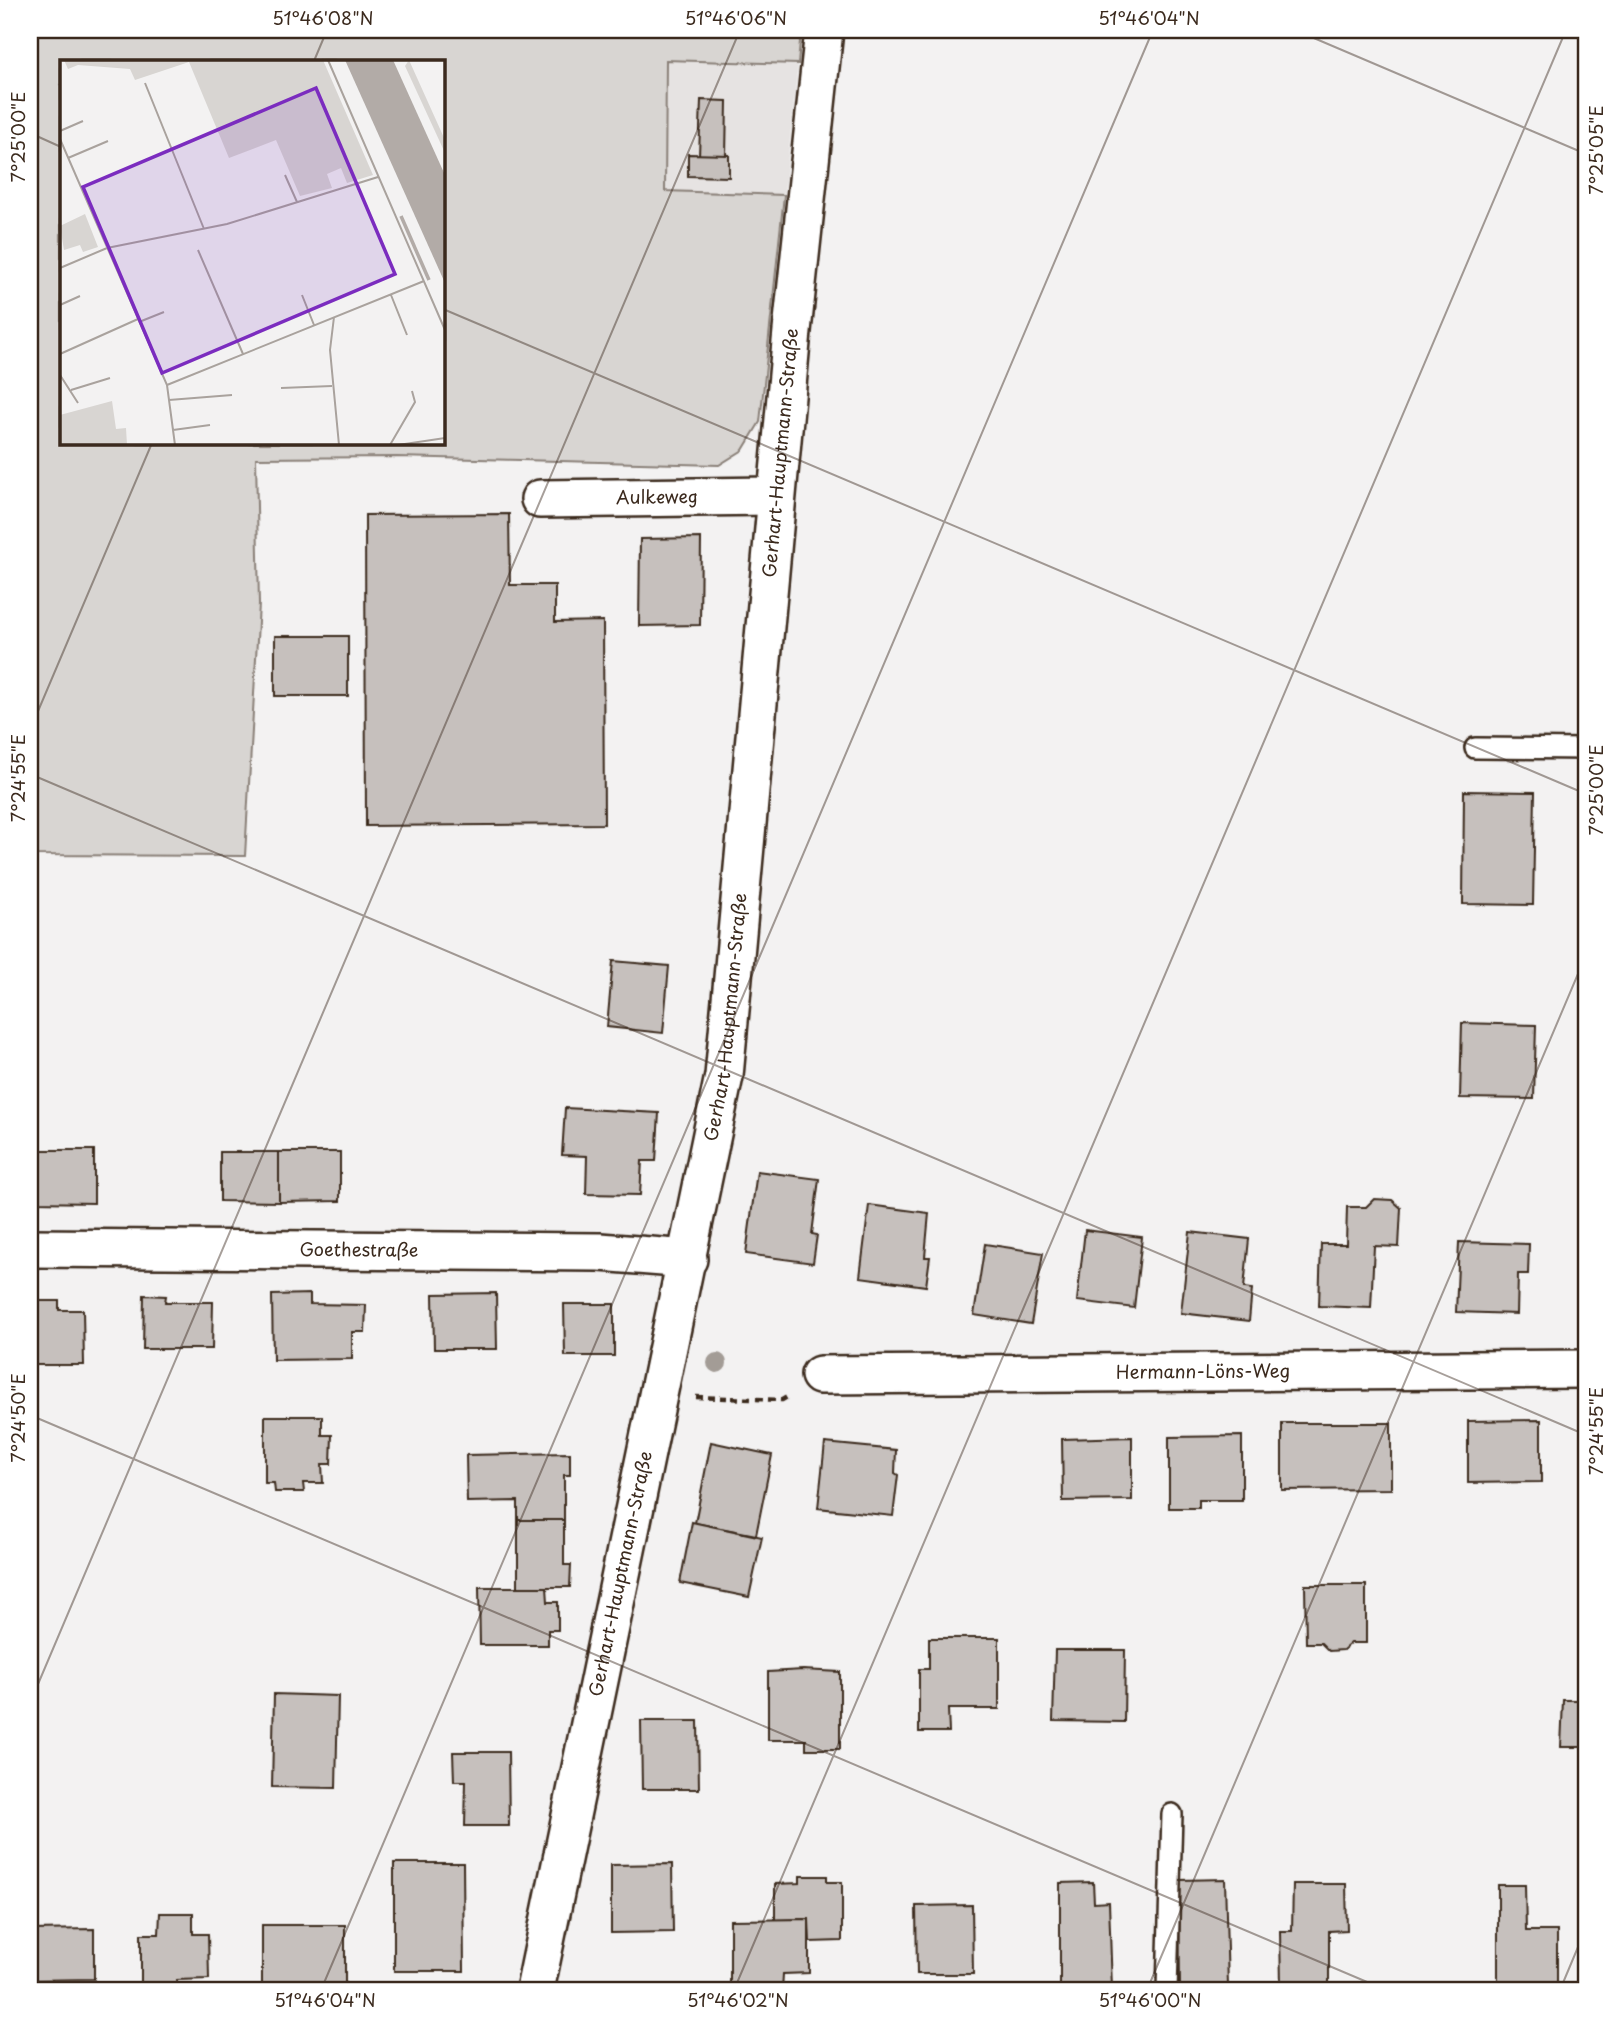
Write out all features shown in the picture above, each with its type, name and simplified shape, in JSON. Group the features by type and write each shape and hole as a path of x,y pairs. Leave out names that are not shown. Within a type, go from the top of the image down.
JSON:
{"street":[{"name":"Gerhart-Hauptmann-Straße","path":"535,1990 724,1076 776,496 824,30"},
{"name":"Aulkeweg","path":"540,499 776,496"},
{"name":"Goethestraße","path":"30,1248 600,1252 688,1259"},
{"name":"Hermann-Löns-Weg","path":"820,1374 1586,1369"}],"lane":[{"path":"1475,748 1586,749"},
{"path":"1167,1990 1172,1814"}],"path":[{"path":"656,1396 782,1400 820,1374"}],"shaded area":[{"path":"30,30 801,30 798,64 666,60 665,191 784,195 760,422 743,450 719,465 397,457 256,458 259,604 245,856 30,855"},
{"path":"666,60 798,64 784,195 664,191"}],"building":[{"path":"701,100 727,101 726,157 699,156"},
{"path":"688,154 729,155 729,177 688,176"},
{"path":"509,514 510,585 555,585 555,622 603,621 604,824 366,826 365,515"},
{"path":"701,538 700,625 639,626 640,539"},
{"path":"275,636 348,636 348,696 275,696"},
{"path":"1464,791 1535,792 1533,905 1463,904"},
{"path":"613,961 669,966 663,1033 607,1027"},
{"path":"1462,1023 1536,1025 1534,1099 1460,1098"},
{"path":"565,1108 659,1113 656,1161 642,1161 640,1195 586,1194 587,1156 562,1155"},
{"path":"32,1123 34,1202 30,1202"},
{"path":"33,1150 94,1150 94,1203 34,1202"},
{"path":"220,1152 279,1152 279,1202 220,1201"},
{"path":"279,1152 340,1152 340,1201 279,1202"},
{"path":"757,1171 819,1179 812,1234 817,1235 813,1263 746,1254"},
{"path":"1374,1199 1392,1200 1401,1208 1399,1247 1374,1246 1371,1308 1319,1306 1321,1244 1346,1244 1347,1207 1366,1207"},
{"path":"869,1205 929,1213 925,1257 930,1257 926,1286 860,1277"},
{"path":"1085,1230 1142,1237 1134,1308 1077,1301"},
{"path":"1190,1232 1249,1239 1244,1288 1252,1289 1249,1321 1181,1313"},
{"path":"1459,1242 1529,1244 1528,1274 1518,1274 1517,1314 1456,1312"},
{"path":"1582,1243 1586,1243 1586,1316 1579,1315"},
{"path":"985,1244 1043,1253 1031,1324 974,1315"},
{"path":"496,1293 497,1349 434,1349 433,1294"},
{"path":"310,1294 310,1304 366,1305 365,1332 352,1332 352,1359 273,1360 272,1295"},
{"path":"144,1295 166,1296 165,1302 213,1302 212,1349 143,1349"},
{"path":"30,1301 59,1301 59,1310 83,1310 84,1365 30,1365"},
{"path":"564,1304 614,1304 614,1356 565,1356"},
{"path":"265,1416 322,1416 322,1435 332,1435 331,1464 322,1464 323,1483 303,1483 304,1492 275,1492 274,1483 265,1483"},
{"path":"1541,1420 1541,1482 1468,1483 1468,1421"},
{"path":"1282,1423 1391,1423 1391,1489 1282,1490"},
{"path":"1242,1436 1242,1500 1199,1500 1199,1508 1169,1508 1169,1437"},
{"path":"1132,1437 1132,1500 1063,1501 1062,1439"},
{"path":"711,1442 772,1455 756,1535 695,1523"},
{"path":"825,1443 896,1450 895,1473 898,1475 893,1516 818,1508"},
{"path":"570,1453 570,1475 564,1475 564,1520 518,1520 518,1501 467,1502 466,1455"},
{"path":"518,1520 564,1520 564,1565 571,1565 570,1587 518,1587"},
{"path":"692,1522 762,1537 749,1597 680,1583"},
{"path":"1305,1585 1366,1585 1366,1643 1351,1643 1343,1650 1329,1651 1321,1643 1306,1643"},
{"path":"479,1587 547,1587 548,1602 558,1602 558,1630 548,1630 548,1645 480,1645"},
{"path":"929,1638 999,1638 999,1709 948,1709 949,1732 919,1732 919,1669 929,1669"},
{"path":"1055,1650 1125,1650 1124,1722 1053,1721"},
{"path":"768,1672 840,1672 840,1749 806,1749 806,1740 768,1740"},
{"path":"274,1694 338,1696 336,1788 272,1787"},
{"path":"1563,1700 1586,1700 1586,1755 1583,1754 1584,1747 1561,1747"},
{"path":"641,1721 698,1721 699,1789 642,1789"},
{"path":"453,1752 508,1752 509,1826 465,1826 466,1781 454,1781"},
{"path":"394,1863 463,1863 464,1971 394,1971"},
{"path":"672,1864 673,1932 611,1933 611,1865"},
{"path":"800,1876 827,1876 827,1882 842,1882 842,1941 810,1942 809,1919 775,1920 775,1884 800,1883"},
{"path":"1225,1879 1228,1987 1180,1988 1179,1880"},
{"path":"1093,1882 1094,1903 1109,1902 1112,1989 1060,1989 1060,1883"},
{"path":"1293,1884 1346,1884 1347,1930 1329,1931 1329,1985 1281,1986 1280,1931 1292,1931"},
{"path":"1498,1885 1525,1885 1526,1931 1557,1931 1557,1983 1498,1984"},
{"path":"972,1905 973,1974 917,1974 916,1906"},
{"path":"160,1913 193,1913 193,1934 208,1934 209,1979 177,1980 177,1987 141,1987 141,1934 159,1934"},
{"path":"809,1919 809,1973 783,1974 782,1990 730,1990 730,1920"},
{"path":"262,1925 345,1925 345,1990 262,1990"},
{"path":"94,1929 94,1979 30,1980 30,1930"}]}
